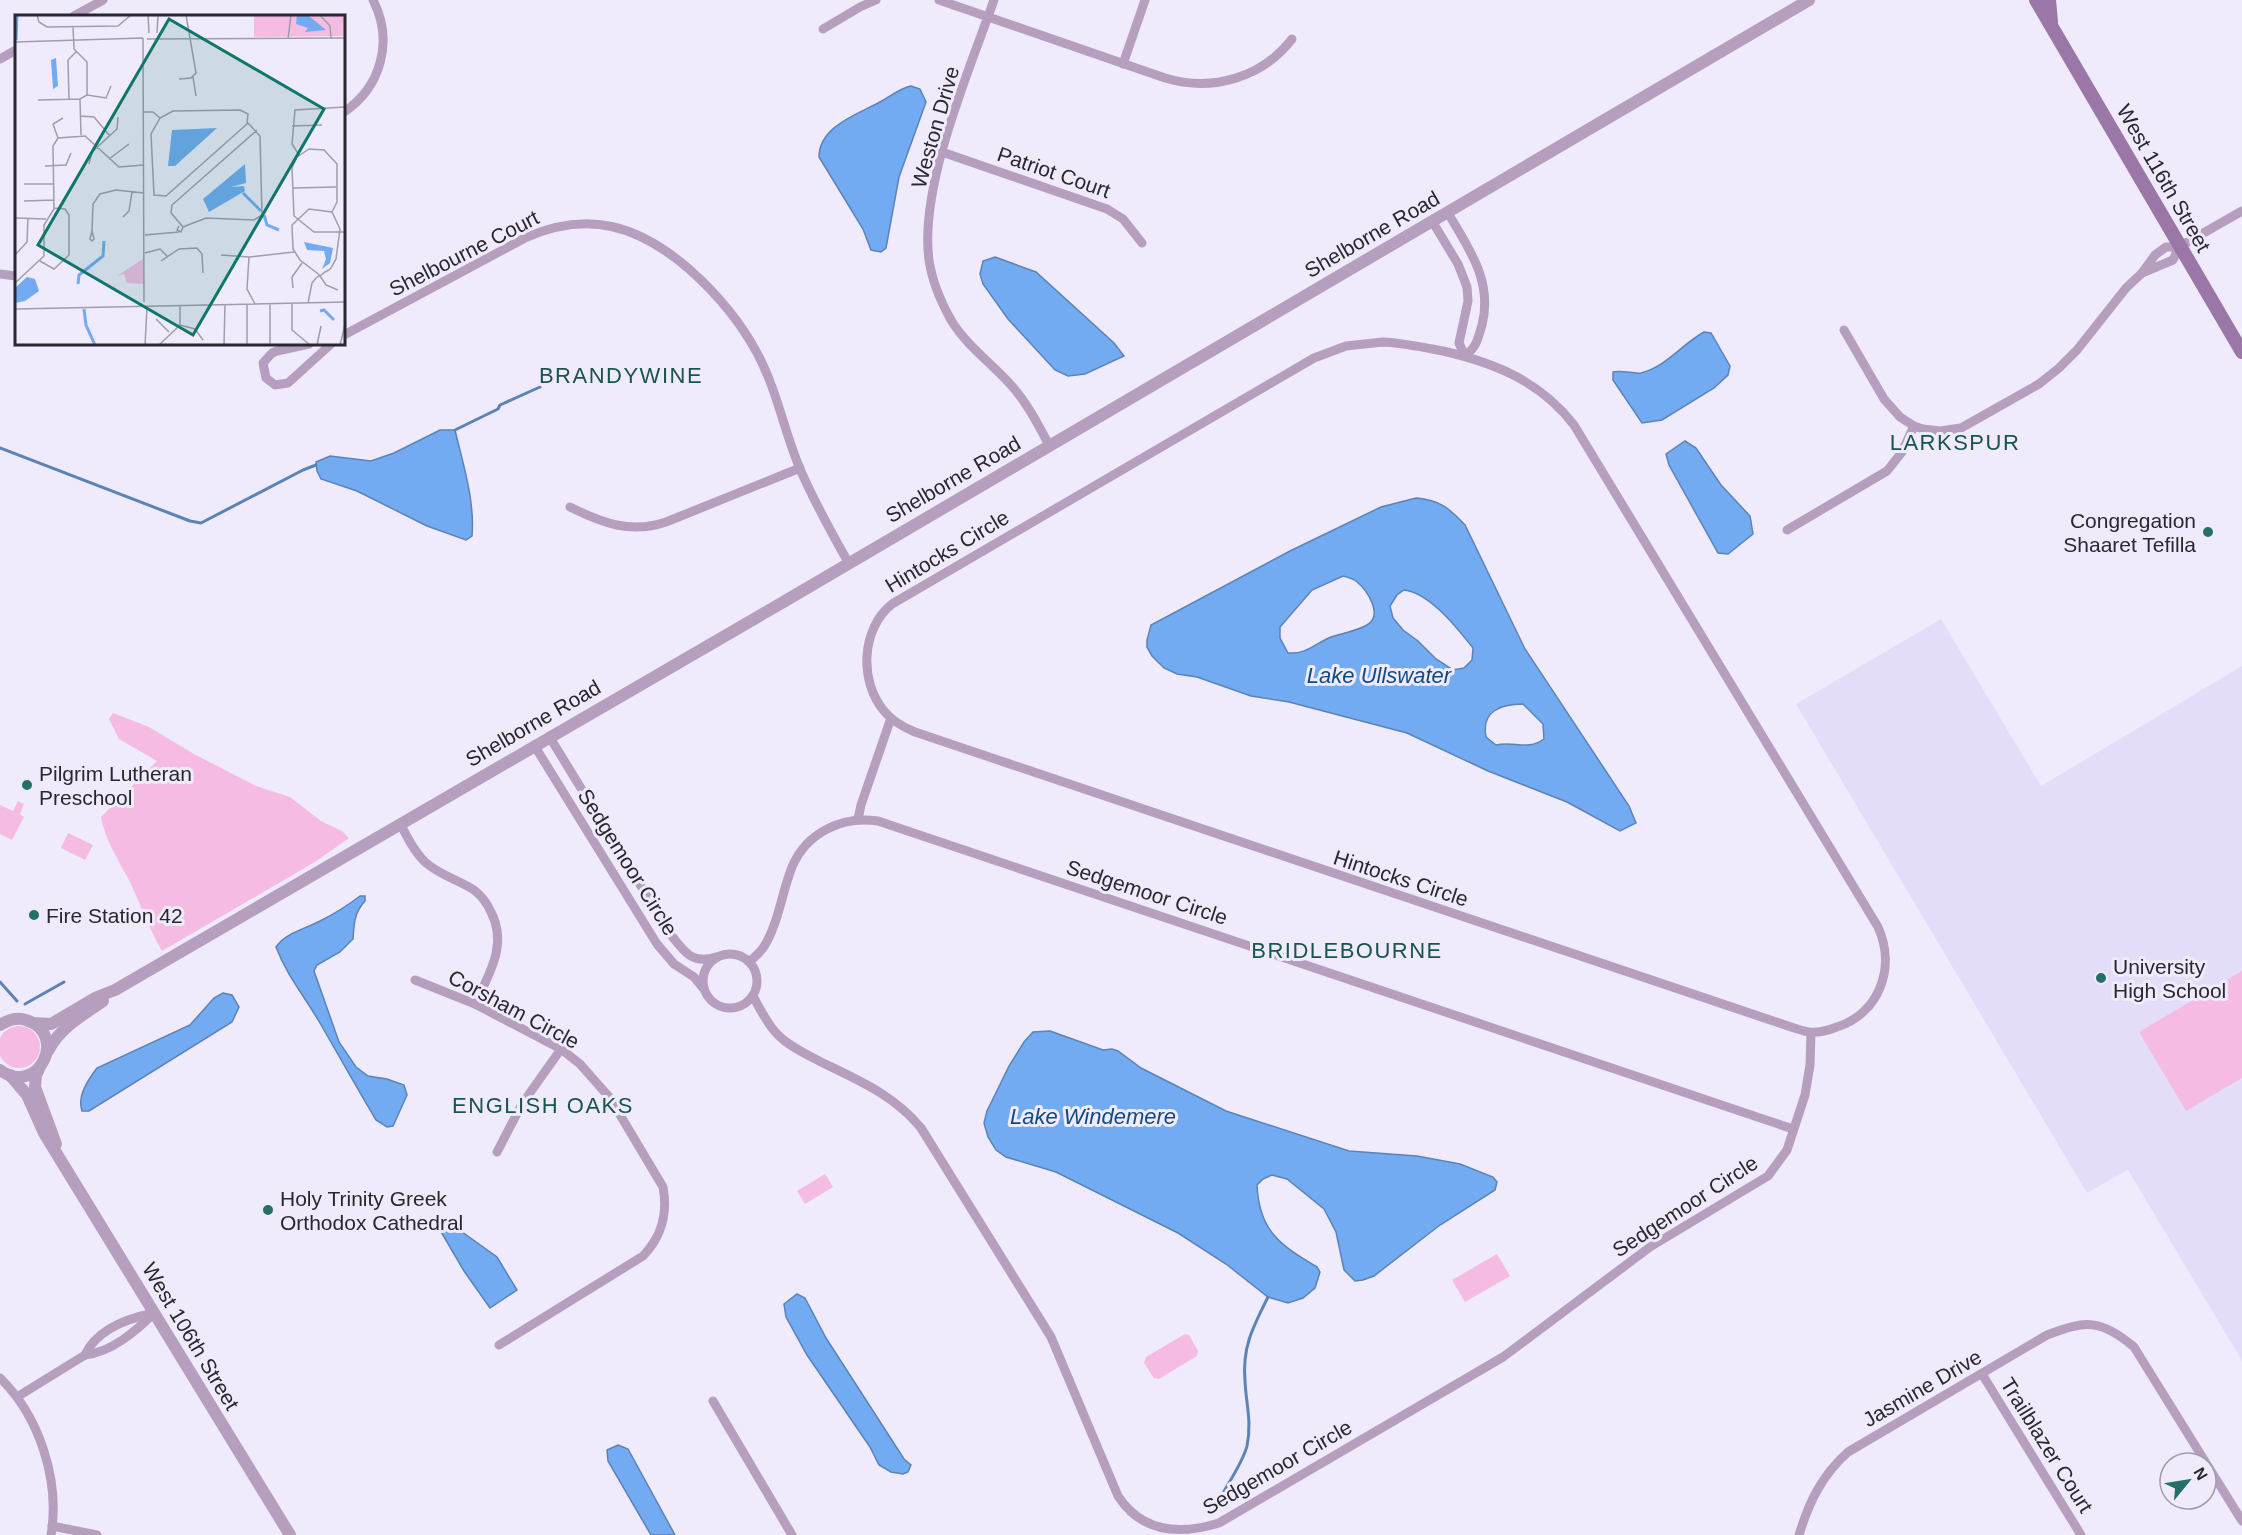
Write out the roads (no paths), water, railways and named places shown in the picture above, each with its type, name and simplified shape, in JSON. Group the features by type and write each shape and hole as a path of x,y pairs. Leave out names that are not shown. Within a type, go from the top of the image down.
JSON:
{"main road":[{"name":"West 116th Street","path":"2036,0 2242,352"},
{"name":"West 116th Street","path":"2049,0 2051,24"}],"street":[{"path":"76,15 103,0"},
{"path":"345,111 368,89 381,62 384,46 383,32 380,15 373,0"},
{"path":"823,29 876,0"},
{"path":"939,0 1175,81 1198,83 1224,81 1250,73 1281,53 1292,39"},
{"name":"Weston Drive","path":"994,0 942,152 928,220 929,260 940,299 958,330 1012,386 1049,445"},
{"path":"1123,64 1145,0"},
{"name":"Shelborne Road","path":"39,1069 62,1030 115,990 1809,0"},
{"path":"0,59 14,52"},
{"name":"Patriot Court","path":"942,152 1107,209 1123,219 1142,243"},
{"path":"1844,330 1889,406 1914,426 1940,431 1960,428 2038,384 2060,368 2155,255 2166,248 2180,247 2242,211"},
{"path":"1432,222 1458,264 1467,287 1468,301 1459,343 1465,356 1476,347 1483,318 1483,282 1475,259 1448,213"},
{"name":"Shelbourne Court","path":"345,334 536,233 562,226 598,224 621,229 653,243 682,263 712,291 739,324 758,354 800,468 848,562"},
{"path":"2142,273 2173,260 2180,247"},
{"path":"0,274 15,276"},
{"name":"Hintocks Circle","path":"1383,342 1413,345 1465,356 1523,379 1554,403 1574,425 1878,927 1885,945 1886,960 1883,981 1877,995 1853,1020 1833,1029 1811,1033 915,732 891,718 873,693 868,675 867,656 871,633 879,618 888,608 1314,358 1346,346 1383,342"},
{"path":"305,345 272,353 264,363 266,378 276,385 288,383 330,345"},
{"path":"1787,530 1887,471 1902,452 1914,426"},
{"path":"570,507 604,523 630,528 646,527 666,522 800,468"},
{"path":"858,819 891,718"},
{"name":"Sedgemoor Circle","path":"549,736 670,935 686,953 696,959 702,961 716,957"},
{"name":"Sedgemoor Circle","path":"534,745 657,944 674,964 694,977 703,988"},
{"name":"Sedgemoor Circle","path":"749,962 765,944 781,905 793,866 802,849 823,830 836,824 858,819 887,823 1793,1129 1786,1150 1768,1176 1650,1247 1503,1357 1219,1523 1196,1532 1169,1531 1154,1527 1136,1517 1118,1496 1050,1337 921,1128 908,1112 883,1093 803,1053 783,1039 771,1027 753,996"},
{"path":"400,823 416,851 425,861 479,894 494,918 499,940 497,955 475,1004"},
{"path":"730,954 749,962 757,982 753,996 742,1006 736,1008 722,1008 710,1000 703,988 703,973 716,957 730,954"},
{"name":"Corsham Circle","path":"416,980 475,1004 561,1049 587,1070 604,1091 658,1177 665,1199 660,1232 643,1256 499,1345"},
{"name":"Shelborne Road","path":"34,1023 51,1024 97,997 115,990"},
{"path":"0,1013 12,1019 24,1019 34,1023 45,1036 47,1052"},
{"path":"0,1025 12,1019"},
{"path":"1793,1129 1807,1086 1811,1033"},
{"path":"497,1152 522,1104 561,1049"},
{"path":"3,1072 25,1076 39,1069"},
{"name":"West 106th Street","path":"39,1069 35,1087 60,1157"},
{"name":"West 106th Street","path":"3,1072 27,1095 44,1133 290,1535"},
{"path":"86,1355 89,1347 98,1337 130,1318 154,1313"},
{"path":"17,1397 86,1355 95,1354 137,1330 154,1313"},
{"name":"Jasmine Drive","path":"1799,1535 1814,1494 1840,1459 1884,1429 2055,1331 2089,1323 2119,1334 2134,1347 2242,1521"},
{"name":"Trailblazer Court","path":"1982,1374 2081,1535"},
{"path":"0,1378 17,1397 43,1449 52,1492 52,1531 97,1535"},
{"path":"713,1401 792,1535"}],"water":[{"path":"911,86 920,89 926,102 899,177 886,248 881,252 871,250 863,229 819,157 821,147 825,138 840,123"},
{"path":"995,257 1036,272 1114,343 1124,356 1085,374 1068,376 1055,370 1008,319 983,284 980,274 983,261"},
{"path":"1704,332 1711,333 1730,366 1728,375 1714,388 1662,420 1642,423 1613,380 1613,372 1641,373 1650,370 1666,361"},
{"path":"440,430 455,430 465,469 472,509 472,536 466,540 427,526 357,491 321,479 317,471 316,462 330,456 371,461 394,453"},
{"path":"1685,441 1696,448 1721,485 1750,516 1753,534 1728,554 1718,553 1669,465 1666,454"},
{"name":"Lake Ullswater","path":"1416,498 1424,499 1444,506 1465,525 1525,649 1629,806 1636,823 1620,831 1567,802 1488,771 1407,733 1289,702 1251,696 1197,677 1177,674 1164,668 1152,656 1147,647 1151,625 1290,551 1381,507","holes":["1343,576 1356,581 1369,596 1374,609 1372,621 1363,627 1331,637 1306,650 1288,653 1280,638 1280,627 1312,590","1404,590 1433,604 1473,648 1472,660 1464,668 1453,670 1436,659 1393,618 1390,606 1397,595","1523,704 1543,724 1544,739 1538,743 1526,745 1496,745 1486,737 1485,728 1490,715 1507,706"]},
{"path":"360,896 365,896 365,901 357,914 353,939 340,952 317,965 314,971 339,1042 356,1067 368,1076 404,1085 407,1095 393,1126 387,1127 376,1120 280,958 276,947 290,935 330,916"},
{"path":"223,993 232,995 239,1007 232,1022 89,1111 82,1111 82,1094 97,1068 190,1025 214,998"},
{"name":"Lake Windemere","path":"1050,1031 1103,1050 1118,1051 1141,1068 1226,1111 1349,1151 1417,1156 1460,1164 1493,1177 1497,1182 1495,1190 1440,1225 1374,1276 1355,1281 1344,1270 1336,1232 1324,1209 1287,1179 1272,1175 1263,1179 1257,1185 1262,1214 1267,1225 1282,1244 1317,1267 1320,1272 1315,1288 1303,1298 1288,1303 1268,1297 1226,1264 1178,1233 1056,1172 1006,1157 996,1150 988,1137 984,1123 987,1111 1009,1066 1024,1042 1033,1032"},
{"path":"444,1219 497,1257 517,1290 490,1308 464,1271 434,1220"},
{"path":"797,1294 805,1298 826,1338 904,1459 911,1465 908,1472 903,1474 891,1472 879,1465 870,1447 807,1355 786,1317 784,1304"},
{"path":"618,1445 628,1449 675,1535 651,1535 608,1461 607,1450"}],"waterway":[{"path":"455,430 498,409 500,405 540,387"},
{"path":"0,448 190,521 201,523 316,465"},
{"path":"0,982 17,1001"},
{"path":"25,1004 64,982"},
{"path":"1213,1512 1241,1462 1247,1446 1249,1421 1245,1358 1253,1328 1268,1297"}],"place":[{"name":"Congregation Shaaret Tefilla","path":"2208,532"},
{"name":"Pilgrim Lutheran Preschool","path":"27,785"},
{"name":"Fire Station 42","path":"34,915"},
{"name":"University High School","path":"2101,978"},
{"name":"Holy Trinity Greek Orthodox Cathedral","path":"268,1210"}],"district":[{"name":"BRANDYWINE","path":"621,375"},
{"name":"LARKSPUR","path":"1955,442"},
{"name":"BRIDLEBOURNE","path":"1347,950"},
{"name":"ENGLISH OAKS","path":"543,1105"}]}
